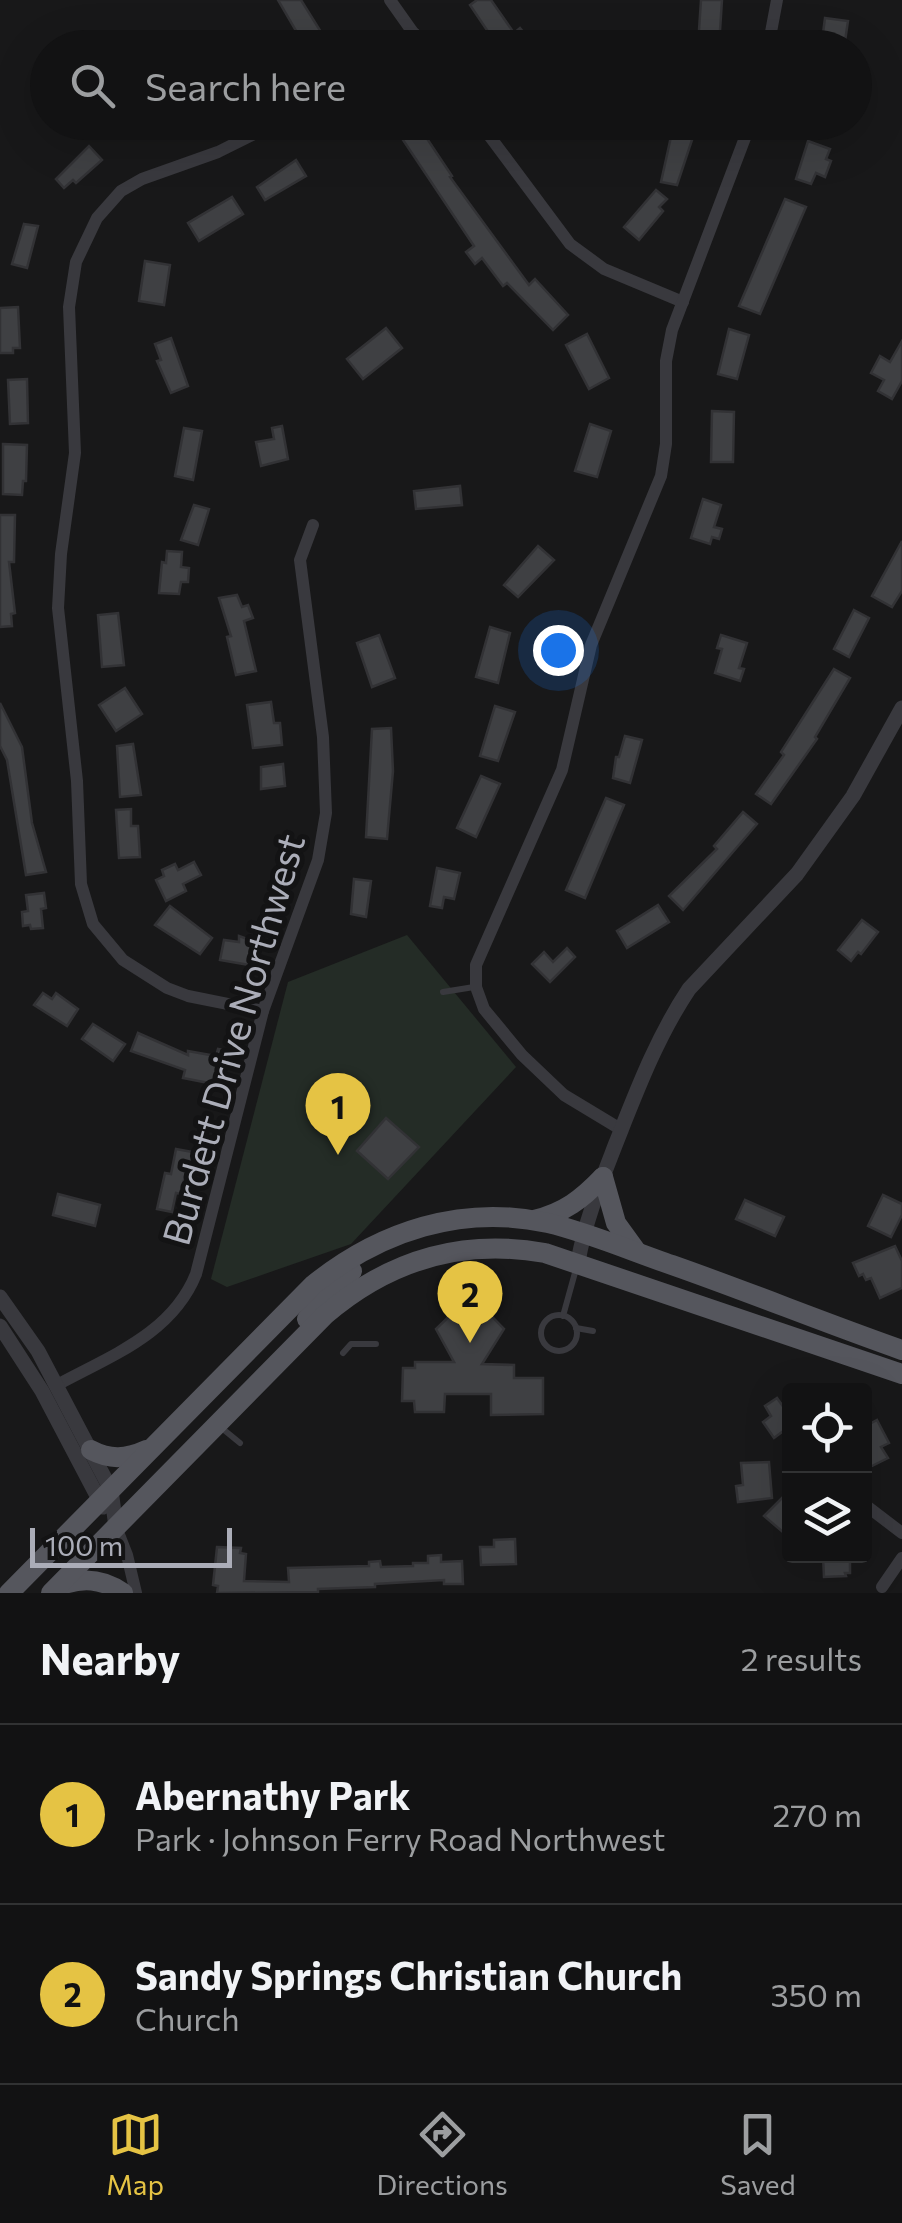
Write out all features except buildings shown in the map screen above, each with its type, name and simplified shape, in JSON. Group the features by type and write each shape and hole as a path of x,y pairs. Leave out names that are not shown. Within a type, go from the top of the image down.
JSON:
{"main road":[{"path":"531,1220 556,1214 581,1200 603,1178 616,1223 638,1253"},
{"path":"9,1593 294,1303 355,1254 404,1232 448,1220 500,1217 583,1233 902,1350"},
{"path":"293,1348 312,1312 330,1289 352,1272 405,1245 474,1230 518,1231 558,1238 583,1233"},
{"path":"54,1590 351,1294 385,1272 453,1250 505,1247 545,1252 902,1374"},
{"path":"91,1450 109,1458 121,1458 152,1447"},
{"path":"54,1590 90,1580 107,1583 123,1593"}],"street":[{"path":"390,0 411,30"},
{"path":"771,30 777,0"},
{"path":"242,140 121,191 97,218 76,262 70,308 75,454 58,608 78,781 81,884 93,924 123,960 167,988 263,1012"},
{"path":"492,140 570,244 604,269 684,302"},
{"path":"622,1130 564,1095 522,1055 484,1008 476,987 480,952 562,770 591,645 661,476 666,444 666,361 672,330 745,140"},
{"name":"Burdett Drive Northwest","path":"57,1384 162,1326 180,1306 196,1274 263,1012 318,860 326,813 322,736 300,560 314,525"},
{"path":"578,1262 583,1233 640,1082 682,999 797,874 853,796 902,708"},
{"path":"0,1297 28,1335 91,1450 136,1593"},
{"path":"0,1326 105,1496"},
{"path":"872,1510 902,1534"},
{"path":"882,1587 902,1558"}],"lane":[{"path":"443,992 476,987"},
{"path":"563,1316 578,1262"},
{"path":"576,1328 576,1339 569,1348 558,1351 547,1347 541,1337 542,1325 551,1317 563,1316 576,1328 593,1331"},
{"path":"343,1353 352,1344 376,1344"},
{"path":"218,1424 240,1443"}],"shaded area":[{"path":"407,935 516,1067 351,1244 227,1287 211,1279 288,982"}],"place":[{"name":"Abernathy Park","path":"338,1155"},
{"name":"Sandy Springs Christian Church","path":"470,1343"}]}
